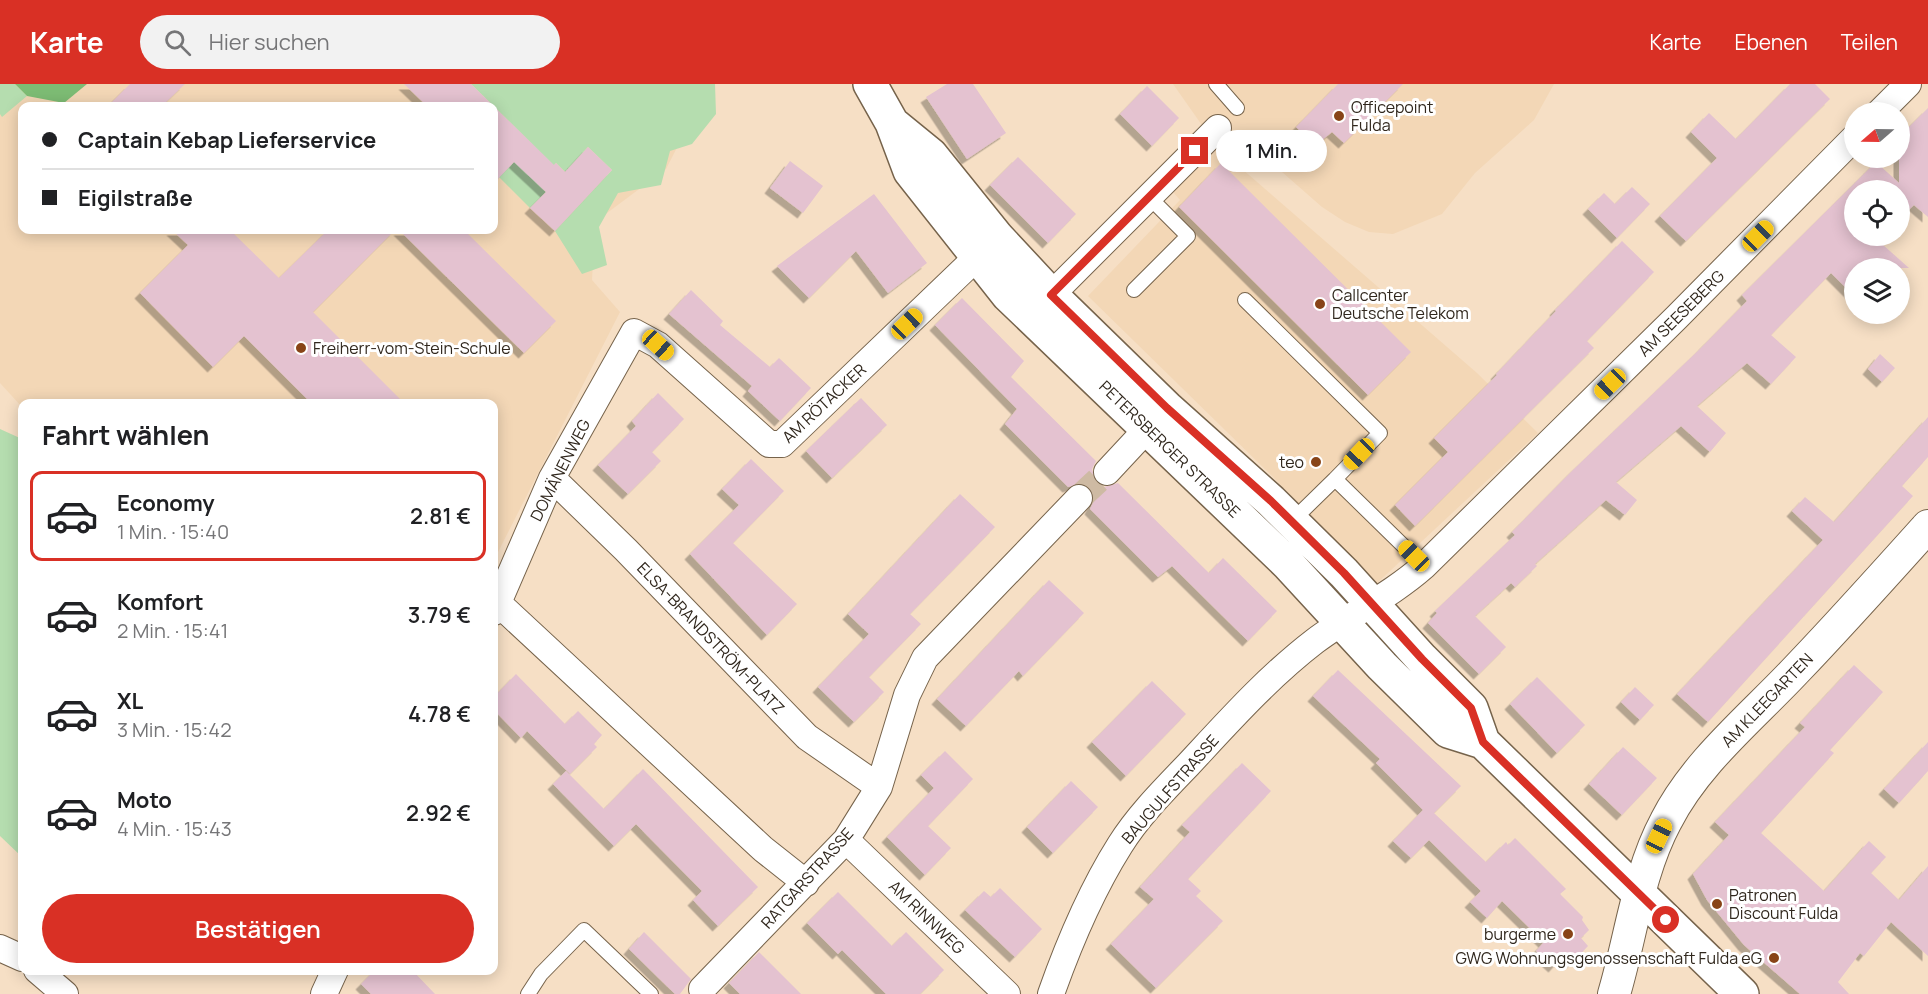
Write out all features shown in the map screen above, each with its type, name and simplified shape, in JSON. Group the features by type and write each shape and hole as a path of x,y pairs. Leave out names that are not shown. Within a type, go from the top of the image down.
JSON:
{"main road":[{"name":"PETERSBERGER STRASSE","path":"870,84 892,123 910,171 1008,295 1288,564 1342,624 1448,731 1483,742"},
{"name":"PETERSBERGER STRASSE","path":"892,123 931,155 997,237 1051,295 1167,408 1293,521 1471,708 1483,742 1742,994"}],"street":[{"path":"1890,102 1908,84"},
{"path":"1051,295 1218,128"},
{"name":"AM SEESEBERG","path":"1373,605 1402,586 1424,566 1677,317 1844,148"},
{"name":"AM RÖTACKER","path":"634,332 658,345 769,444 776,446 782,444 976,257"},
{"name":"DOMÄNENWEG","path":"498,603 552,478 634,332"},
{"path":"1107,472 1148,428"},
{"name":"ELSA-BRANDSTRÖM-PLATZ","path":"552,478 807,737 879,787"},
{"name":"RATGARSTRASSE","path":"699,991 846,840 879,787 906,695 925,658 1079,498"},
{"name":"AM KLEEGARTEN","path":"1614,994 1640,894 1659,836 1670,812 1710,759 1797,669 1928,526"},
{"name":"BAUGULFSTRASSE","path":"1050,994 1096,887 1121,844 1134,827 1221,730 1281,669 1317,640 1373,605"},
{"path":"498,610 763,849 806,883"},
{"name":"AM RINNWEG","path":"846,840 1007,994"},
{"path":"0,948 18,956"},
{"path":"43,975 64,994"},
{"path":"324,994 333,975"}],"lane":[{"path":"1216,84 1237,108"},
{"path":"1134,290 1188,236 1149,196"},
{"path":"1245,300 1380,433 1293,521"},
{"path":"1335,479 1424,566"},
{"path":"528,994 541,974 584,930 651,994"}],"shaded area":[{"name":"Freiherr-vom-Stein-Schule","path":"0,84 701,84 704,95 666,169 595,222 592,280 620,312 498,552 498,399 18,399 18,403 0,383"},
{"path":"1173,84 1554,84 1534,120 1475,173 1442,214 1393,234 1369,232 1345,222 1322,207 1242,137 1218,148"},
{"path":"1218,148 1477,373 1538,433 1375,585 1274,478 1088,296 1180,200 1173,192"}],"green space":[{"path":"0,84 15,84 27,96 2,117 0,114"},
{"path":"15,84 87,84 65,102 27,96"},
{"path":"471,84 715,84 716,114 692,144 670,151 661,185 618,193 599,227 607,265 582,274 555,231 612,170 588,147 565,172 556,163 537,183 546,192 530,208 499,177 532,144 498,111 498,102 489,102"},
{"path":"0,429 18,437 18,853 0,836"}],"building":[{"path":"130,84 185,84 166,102 112,102"},
{"path":"404,84 471,84 490,102 423,102"},
{"path":"947,84 973,84 1006,133 967,159 926,97"},
{"name":"Officepoint Fulda","path":"1338,84 1403,84 1344,143 1332,132 1315,146 1296,127"},
{"path":"1790,84 1815,84 1830,99 1686,241 1660,216 1717,158 1691,132 1709,113 1736,139"},
{"path":"1147,86 1179,118 1152,146 1120,114"},
{"path":"1928,108 1928,217 1914,205 1910,209 1910,180 1899,180 1899,168 1910,168 1910,126"},
{"path":"498,110 554,165 556,163 565,172 588,147 612,170 555,231 530,208 546,192 514,162 498,179"},
{"path":"1018,157 1076,214 1048,243 990,185"},
{"path":"790,161 823,186 803,213 770,188"},
{"name":"Callcenter Deutsche Telekom","path":"1221,163 1411,352 1368,395 1179,207"},
{"path":"1870,168 1883,168 1896,180 1858,180"},
{"path":"1632,187 1650,204 1617,238 1588,209 1604,193 1615,204"},
{"path":"874,194 927,263 888,293 856,251 809,298 777,266"},
{"path":"1844,194 1844,246 1884,246 1898,258 1844,258 1844,286 1831,273 1771,335 1796,357 1771,384 1747,363 1697,406 1726,433 1710,452 1681,426 1616,482 1637,500 1625,515 1606,500 1535,564 1537,566 1515,587 1511,583 1475,616 1506,647 1479,674 1428,623 1437,613 1435,611 1515,535 1512,532 1573,470 1747,301 1742,295"},
{"path":"176,234 234,234 279,278 324,234 391,234 313,312 400,399 307,399 244,336 213,367 140,293 188,245"},
{"path":"403,234 468,234 556,321 524,353"},
{"path":"1622,241 1654,272 1587,341 1594,348 1415,526 1395,505 1448,452 1434,438 1497,375 1555,310"},
{"path":"691,290 723,321 720,325 770,367 779,358 811,388 780,421 748,391 752,386 669,314"},
{"path":"962,298 1024,361 1011,377 1096,461 1092,469 1096,483 1104,487 1118,483 1209,573 1223,558 1277,611 1248,641 1172,566 1158,577 1090,509 1094,501 1090,488 1082,483 1068,487 1005,424 1017,409 935,325"},
{"path":"1880,354 1895,368 1882,382 1868,369"},
{"path":"658,393 684,419 652,452 661,461 628,494 598,465 636,426 632,421"},
{"path":"861,398 887,425 832,478 806,451"},
{"path":"1928,417 1928,457 1902,486 1913,496 1708,722 1677,694 1823,540 1792,511 1805,497 1834,522"},
{"path":"751,459 784,491 733,543 797,604 767,635 690,554 739,505 722,489"},
{"path":"960,494 995,527 910,614 921,624 869,677 884,692 854,722 818,687 869,634 848,614"},
{"path":"1049,580 1084,613 1023,676 1019,671 966,726 937,699"},
{"path":"1854,665 1883,692 1830,750 1834,753 1761,833 1824,891 1869,841 1886,857 1871,873 1899,900 1928,866 1928,956 1891,922 1864,956 1860,953 1838,982 1849,994 1800,994 1744,945 1707,900 1693,874 1729,835 1715,822 1805,727 1800,723"},
{"path":"1338,670 1461,786 1434,813 1486,862 1506,842 1508,845 1515,838 1566,889 1560,894 1583,917 1582,920 1589,930 1581,938 1588,946 1572,963 1565,955 1554,967 1536,951 1544,942 1502,901 1487,918 1470,902 1481,891 1429,840 1411,858 1393,841 1423,810 1376,763 1380,759 1313,696"},
{"path":"516,674 565,724 578,711 602,735 594,744 597,747 570,774 527,731 521,738 498,714 498,693"},
{"path":"1537,677 1585,725 1557,753 1510,704"},
{"path":"1152,681 1186,714 1126,776 1092,742"},
{"path":"1635,687 1654,705 1640,720 1621,702"},
{"path":"1928,742 1928,771 1899,803 1884,789"},
{"path":"1623,747 1657,778 1622,815 1589,784"},
{"path":"945,751 973,779 928,826 951,848 925,875 887,837 934,788 921,775"},
{"path":"1242,763 1271,791 1188,879 1201,891 1196,896 1223,921 1156,988 1111,944 1154,899 1140,887 1190,832 1182,825"},
{"path":"643,769 758,887 718,926 693,900 702,891 636,824 614,846 553,784 566,771 604,809"},
{"path":"1071,781 1098,807 1053,853 1027,827"},
{"path":"1000,888 1042,929 1015,957 965,910 984,891 991,897"},
{"path":"838,892 892,946 906,932 944,970 920,994 886,994 842,950 838,954 807,923"},
{"path":"644,932 691,979 680,994 675,994 629,949"},
{"path":"759,952 801,994 740,994 729,983"},
{"path":"370,975 417,975 435,994 371,994 361,984"}],"tunnel":[{"path":"1079,498 1107,472"}],"place":[{"name":"Officepoint Fulda","path":"1339,116"},
{"name":"Callcenter Deutsche Telekom","path":"1320,304"},
{"name":"Freiherr-vom-Stein-Schule","path":"301,348"},
{"name":"teo","path":"1316,462"},
{"name":"Patronen Discount Fulda","path":"1717,904"},
{"name":"burgerme","path":"1568,934"},
{"name":"GWG Wohnungsgenossenschaft Fulda eG","path":"1774,958"}],"route":[{"path":"1195,151 1051,295 1197,437 1271,501 1344,573 1422,659 1471,708 1483,742 1666,920"}]}
